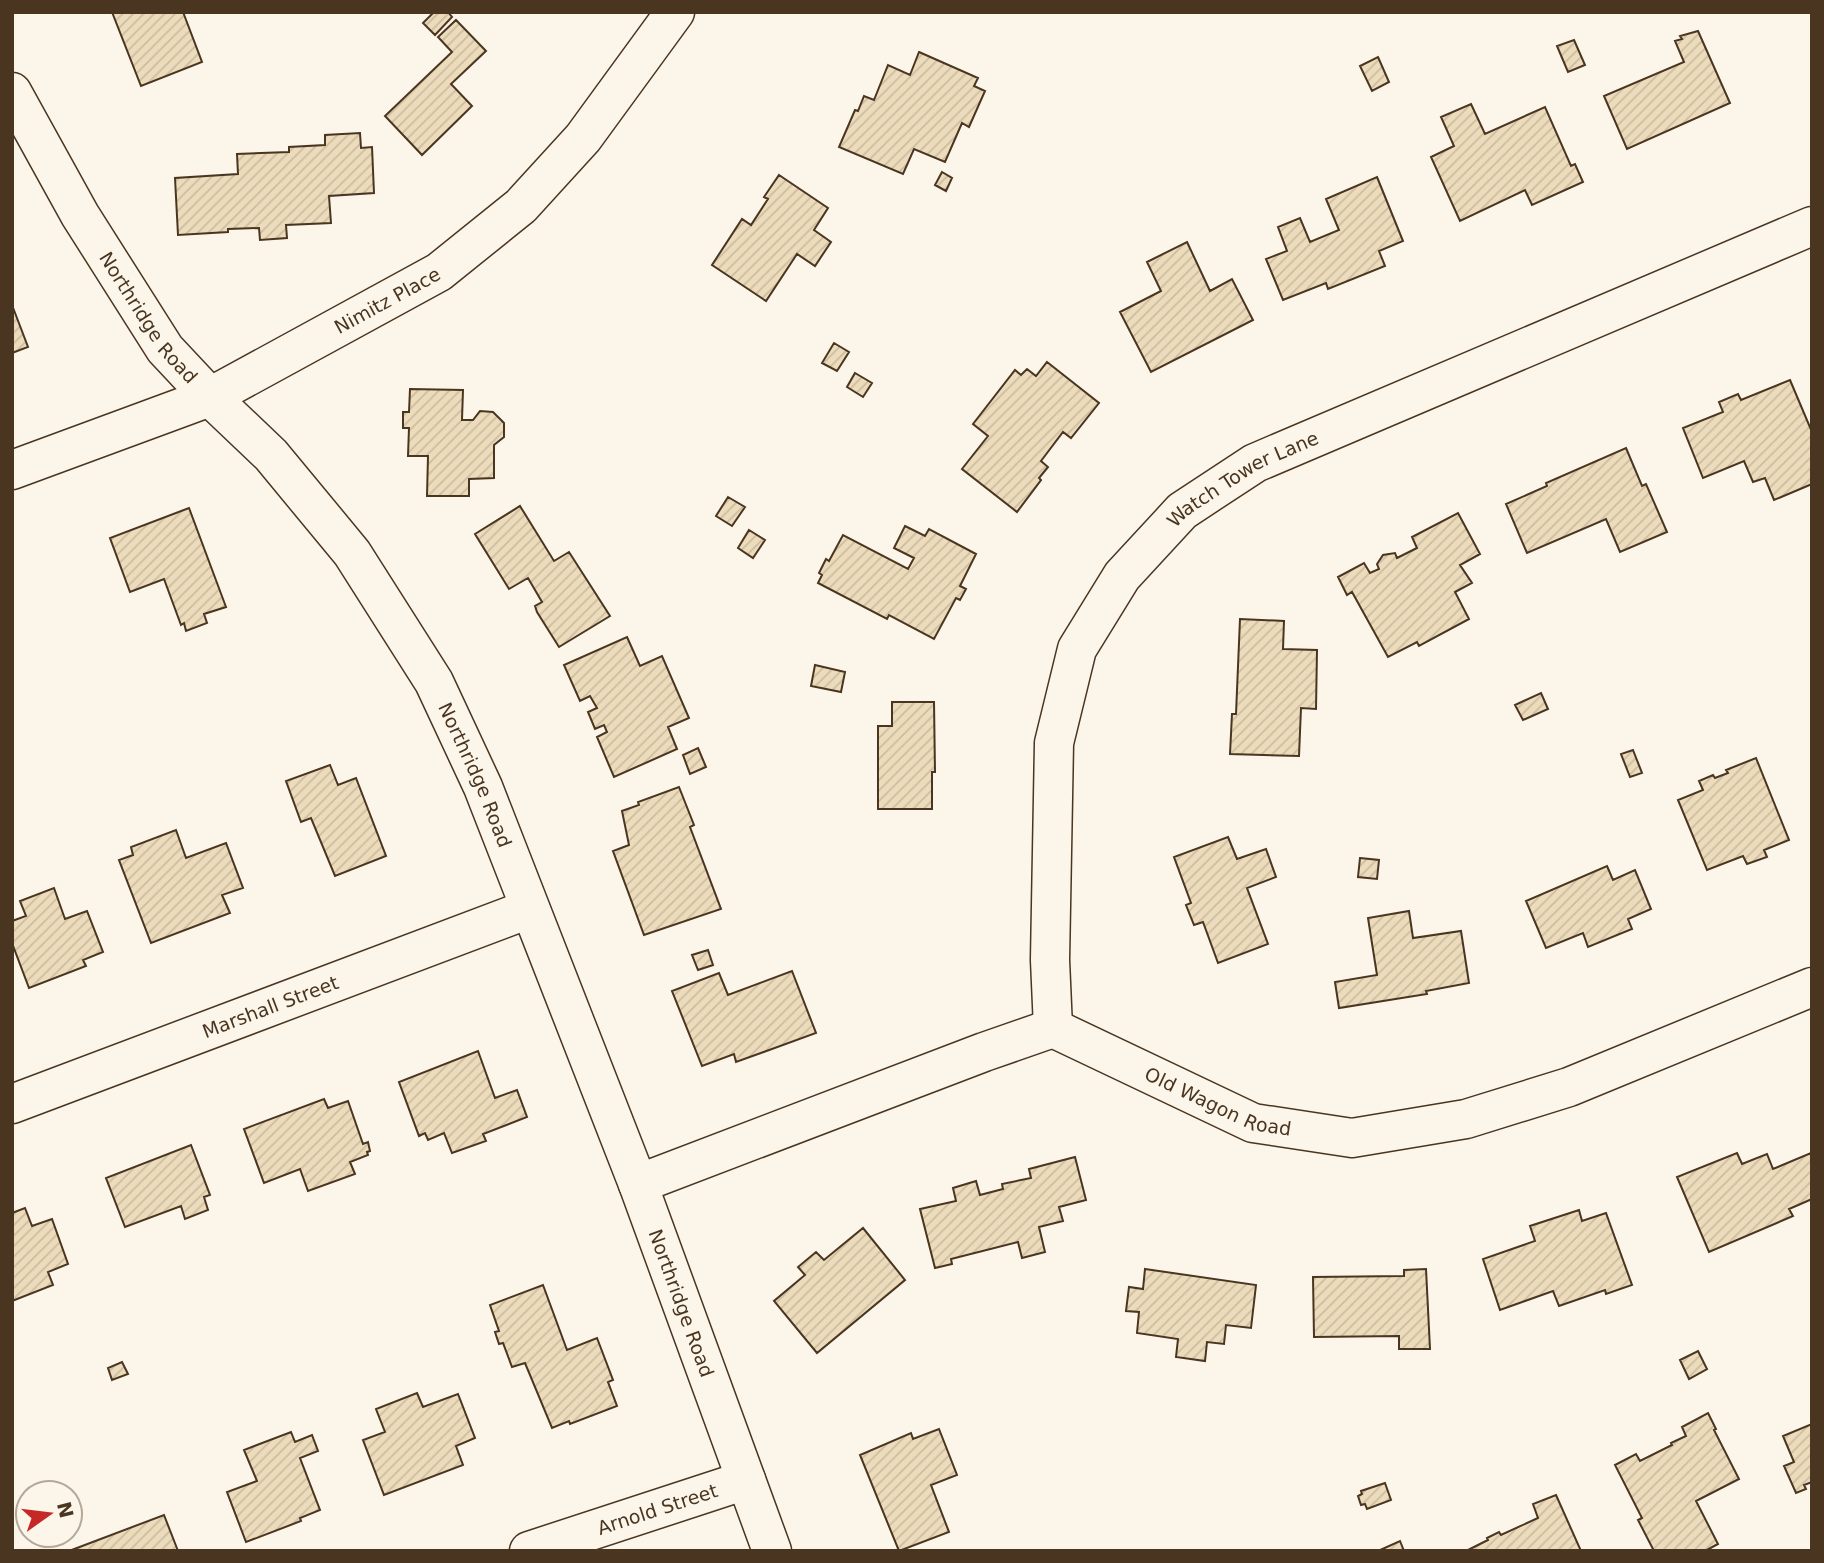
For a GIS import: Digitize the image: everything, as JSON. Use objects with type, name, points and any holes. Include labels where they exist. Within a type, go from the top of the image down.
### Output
[{"type":"street","name":"Nimitz Place","points":[[12,470],[210,397],[439,272],[521,206],[583,138],[675,12]]},
{"type":"street","name":"Northridge Road","points":[[12,92],[80,215],[165,349],[210,397],[271,455],[352,553],[434,682],[483,787],[638,1184],[772,1551]]},
{"type":"street","name":"Watch Tower Lane","points":[[1053,1028],[1050,960],[1054,743],[1077,649],[1122,576],[1182,511],[1255,463],[1812,226]]},
{"type":"street","name":"Marshall Street","points":[[12,1104],[529,909]]},
{"type":"street","name":"Old Wagon Road","points":[[1053,1028],[1254,1124],[1352,1138],[1466,1119],[1569,1087],[1812,987]]},
{"type":"street","points":[[638,1184],[1053,1028]]},
{"type":"street","name":"Arnold Street","points":[[530,1551],[746,1480]]},
{"type":"building","points":[[112,12],[183,12],[202,62],[141,86]]},
{"type":"building","points":[[434,12],[448,12],[452,17],[435,35],[423,23]]},
{"type":"building","points":[[456,20],[486,51],[451,84],[472,106],[422,155],[385,116],[452,52],[438,37]]},
{"type":"building","points":[[1698,31],[1730,103],[1627,149],[1604,96],[1684,62],[1675,41],[1682,39],[1680,36]]},
{"type":"building","points":[[1574,40],[1585,65],[1568,72],[1557,46]]},
{"type":"building","points":[[919,52],[978,78],[974,86],[985,91],[969,127],[962,123],[945,162],[914,149],[903,174],[839,147],[864,96],[874,100],[888,65],[910,75]]},
{"type":"building","points":[[1378,57],[1389,82],[1372,91],[1360,66]]},
{"type":"building","points":[[1471,104],[1485,134],[1545,107],[1571,166],[1575,164],[1583,182],[1532,205],[1525,190],[1460,221],[1431,157],[1454,146],[1441,117]]},
{"type":"building","points":[[360,133],[361,148],[372,147],[374,193],[329,196],[331,223],[286,225],[287,238],[260,240],[259,228],[178,235],[175,178],[238,174],[237,154],[289,152],[289,147],[325,145],[325,135]]},
{"type":"building","points":[[942,172],[952,178],[946,191],[935,185]]},
{"type":"building","points":[[779,175],[828,208],[814,230],[831,242],[815,266],[797,254],[766,301],[712,265],[742,219],[751,225],[768,199],[764,197]]},
{"type":"building","points":[[1377,177],[1403,241],[1379,251],[1385,266],[1328,289],[1326,283],[1283,300],[1266,259],[1287,251],[1278,227],[1300,218],[1310,242],[1339,230],[1326,199]]},
{"type":"building","points":[[1187,242],[1210,291],[1232,279],[1253,320],[1151,372],[1120,312],[1161,291],[1147,262]]},
{"type":"building","points":[[12,305],[28,347],[12,353]]},
{"type":"building","points":[[834,343],[849,352],[837,371],[822,363]]},
{"type":"building","points":[[1047,362],[1099,403],[1071,438],[1063,432],[1041,461],[1048,467],[1017,512],[962,469],[988,436],[973,424],[1015,370],[1021,375],[1027,369],[1036,376]]},
{"type":"building","points":[[855,373],[872,383],[863,397],[847,387]]},
{"type":"building","points":[[1790,380],[1812,432],[1812,484],[1774,500],[1765,478],[1753,482],[1744,461],[1703,478],[1683,428],[1723,412],[1719,402],[1738,394],[1741,400]]},
{"type":"building","points":[[410,389],[463,390],[462,420],[473,420],[480,411],[493,412],[504,423],[504,437],[494,445],[494,478],[469,479],[469,496],[427,496],[428,456],[408,456],[409,428],[403,428],[403,412],[409,412]]},
{"type":"building","points":[[1626,448],[1642,486],[1646,484],[1667,532],[1620,552],[1606,519],[1527,553],[1506,504],[1547,486],[1546,483]]},
{"type":"building","points":[[728,497],[745,507],[732,526],[716,516]]},
{"type":"building","points":[[520,506],[554,561],[569,552],[610,616],[559,647],[537,612],[535,606],[542,602],[528,578],[509,589],[475,534]]},
{"type":"building","points":[[189,508],[226,607],[204,614],[207,623],[186,631],[184,623],[181,625],[164,579],[130,592],[110,538]]},
{"type":"building","points":[[1458,513],[1480,554],[1460,565],[1472,583],[1455,592],[1469,619],[1419,646],[1417,642],[1388,657],[1352,592],[1347,595],[1338,577],[1364,563],[1370,573],[1379,569],[1377,564],[1383,555],[1395,553],[1397,558],[1417,548],[1412,537]]},
{"type":"building","points":[[905,526],[925,536],[929,529],[976,554],[960,586],[966,589],[960,600],[956,598],[934,639],[889,615],[887,619],[818,583],[822,575],[819,573],[826,559],[829,561],[843,535],[908,569],[914,558],[894,548]]},
{"type":"building","points":[[749,530],[765,540],[753,558],[738,548]]},
{"type":"building","points":[[1240,619],[1284,621],[1283,649],[1317,650],[1316,709],[1301,708],[1299,756],[1230,754],[1232,714],[1236,714]]},
{"type":"building","points":[[627,637],[640,666],[662,656],[689,718],[668,727],[677,749],[614,777],[597,737],[607,732],[604,725],[595,729],[588,712],[597,708],[590,696],[580,701],[564,665]]},
{"type":"building","points":[[815,665],[845,672],[841,692],[811,686]]},
{"type":"building","points":[[1541,693],[1548,709],[1523,720],[1515,705]]},
{"type":"building","points":[[892,702],[934,702],[935,772],[932,772],[932,809],[878,809],[878,726],[892,726]]},
{"type":"building","points":[[698,748],[706,767],[690,774],[683,755]]},
{"type":"building","points":[[1633,750],[1642,773],[1630,777],[1621,754]]},
{"type":"building","points":[[1756,758],[1789,840],[1764,850],[1767,857],[1747,864],[1743,856],[1707,870],[1678,800],[1703,790],[1699,781],[1728,773],[1726,770]]},
{"type":"building","points":[[330,765],[338,785],[356,778],[386,856],[335,876],[311,818],[301,822],[286,781]]},
{"type":"building","points":[[679,787],[694,825],[690,827],[721,909],[644,935],[613,851],[629,845],[622,811]]},
{"type":"building","points":[[176,830],[186,858],[226,843],[243,888],[222,895],[230,913],[151,943],[119,860],[133,855],[131,847]]},
{"type":"building","points":[[1228,837],[1237,859],[1266,849],[1276,877],[1247,888],[1268,944],[1218,963],[1203,922],[1194,925],[1186,905],[1191,903],[1174,857]]},
{"type":"building","points":[[1360,858],[1379,860],[1377,879],[1358,877]]},
{"type":"building","points":[[1607,866],[1613,880],[1635,870],[1651,909],[1628,919],[1632,929],[1588,947],[1583,933],[1546,948],[1526,901]]},
{"type":"building","points":[[54,888],[65,919],[87,911],[103,952],[83,960],[86,966],[29,988],[12,943],[12,921],[26,916],[20,901]]},
{"type":"building","points":[[1409,911],[1413,938],[1461,931],[1469,983],[1426,991],[1427,994],[1339,1008],[1335,982],[1377,975],[1368,918]]},
{"type":"building","points":[[708,950],[713,965],[698,970],[692,955]]},
{"type":"building","points":[[792,971],[816,1033],[736,1062],[734,1054],[702,1066],[672,991],[719,973],[728,995]]},
{"type":"building","points":[[478,1051],[495,1098],[517,1090],[527,1117],[483,1134],[486,1141],[452,1153],[444,1133],[428,1140],[425,1133],[419,1136],[399,1082]]},
{"type":"building","points":[[324,1099],[328,1108],[348,1101],[363,1144],[368,1142],[368,1155],[350,1162],[355,1174],[308,1191],[300,1169],[264,1183],[244,1129]]},
{"type":"building","points":[[191,1145],[210,1195],[204,1197],[208,1210],[185,1219],[181,1206],[125,1227],[106,1178]]},
{"type":"building","points":[[1737,1153],[1742,1164],[1767,1154],[1773,1169],[1811,1153],[1812,1199],[1789,1209],[1793,1216],[1709,1252],[1677,1177]]},
{"type":"building","points":[[1075,1157],[1086,1200],[1059,1207],[1063,1221],[1039,1227],[1045,1252],[1022,1258],[1018,1242],[951,1259],[952,1264],[935,1268],[920,1209],[956,1201],[953,1188],[976,1181],[980,1195],[1003,1189],[1002,1184],[1031,1178],[1029,1169]]},
{"type":"building","points":[[25,1208],[32,1226],[52,1219],[68,1264],[48,1272],[53,1285],[12,1301],[12,1213]]},
{"type":"building","points":[[1579,1210],[1582,1221],[1606,1213],[1632,1285],[1606,1294],[1605,1290],[1559,1306],[1553,1291],[1500,1310],[1483,1259],[1535,1241],[1530,1226]]},
{"type":"building","points":[[863,1228],[905,1280],[817,1353],[774,1301],[805,1275],[798,1267],[816,1252],[824,1260]]},
{"type":"building","points":[[1145,1269],[1256,1285],[1251,1328],[1226,1325],[1224,1344],[1207,1342],[1205,1361],[1176,1357],[1178,1339],[1137,1333],[1139,1312],[1126,1311],[1129,1287],[1143,1289]]},
{"type":"building","points":[[1426,1269],[1430,1349],[1399,1349],[1399,1336],[1314,1337],[1313,1277],[1404,1276],[1404,1270]]},
{"type":"building","points":[[543,1285],[567,1350],[597,1338],[613,1380],[608,1382],[617,1406],[552,1428],[525,1363],[512,1367],[503,1343],[499,1344],[495,1332],[499,1331],[490,1305]]},
{"type":"building","points":[[1698,1351],[1707,1369],[1689,1379],[1680,1360]]},
{"type":"building","points":[[122,1362],[128,1374],[112,1380],[108,1368]]},
{"type":"building","points":[[417,1393],[423,1407],[458,1394],[475,1438],[456,1446],[463,1465],[384,1495],[363,1440],[385,1432],[376,1409]]},
{"type":"building","points":[[1708,1413],[1739,1479],[1696,1501],[1718,1544],[1705,1551],[1654,1551],[1638,1520],[1642,1518],[1615,1465],[1636,1454],[1640,1461],[1672,1445],[1671,1443],[1686,1436],[1682,1427]]},
{"type":"building","points":[[1812,1424],[1812,1482],[1804,1485],[1806,1489],[1796,1493],[1784,1466],[1794,1462],[1783,1436]]},
{"type":"building","points":[[939,1429],[957,1475],[931,1485],[949,1532],[899,1551],[860,1455],[911,1433],[913,1439]]},
{"type":"building","points":[[291,1432],[295,1442],[312,1435],[318,1451],[300,1458],[320,1510],[300,1518],[301,1521],[246,1542],[227,1492],[257,1481],[244,1450]]},
{"type":"building","points":[[1385,1483],[1391,1500],[1367,1509],[1365,1504],[1361,1505],[1358,1496],[1362,1494],[1361,1491]]},
{"type":"building","points":[[1556,1495],[1581,1551],[1466,1551],[1499,1532],[1501,1535],[1538,1518],[1533,1504]]},
{"type":"building","points":[[164,1515],[178,1551],[69,1551],[84,1549],[84,1545]]},
{"type":"building","points":[[1400,1541],[1404,1551],[1378,1551]]}]
